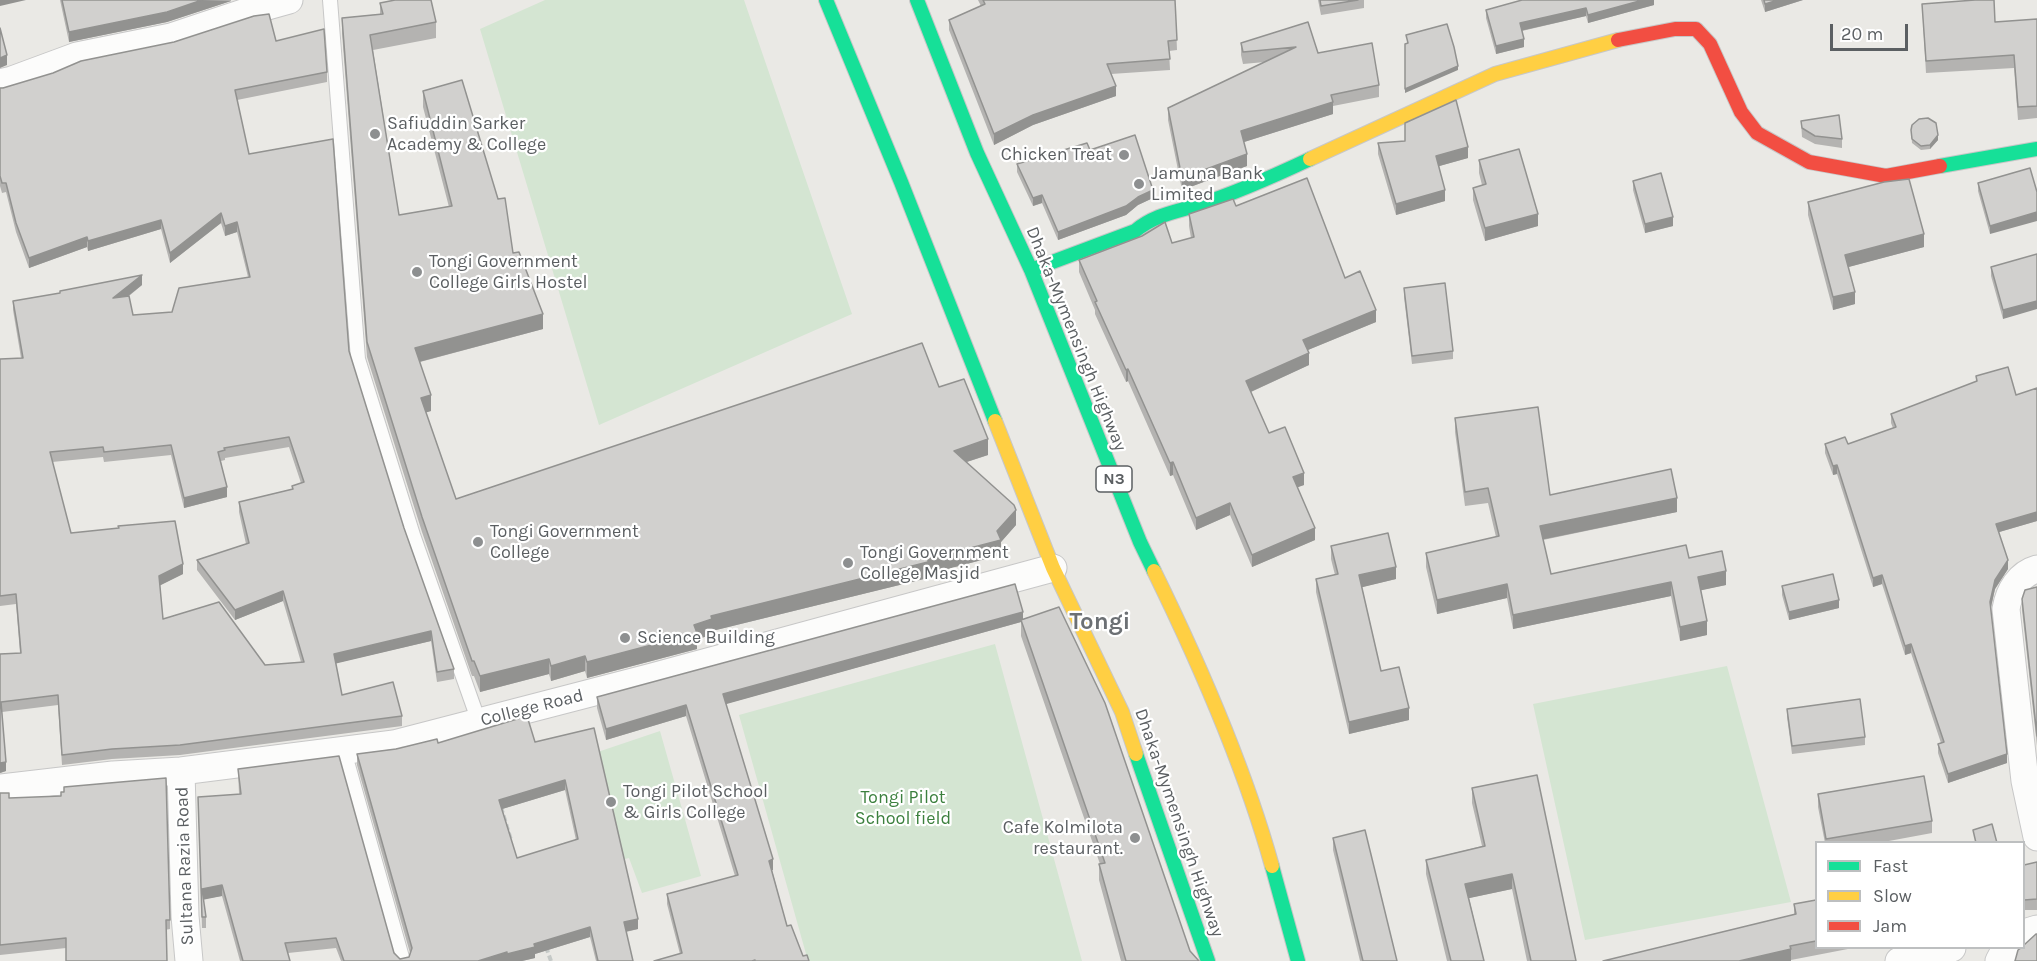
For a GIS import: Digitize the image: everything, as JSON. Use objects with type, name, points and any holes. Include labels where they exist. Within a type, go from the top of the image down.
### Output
[{"type":"main road","name":"Dhaka-Mymensingh Highway","points":[[825,0],[901,182],[1053,568],[1122,712],[1208,961]]},
{"type":"main road","name":"Dhaka-Mymensingh Highway","points":[[917,0],[976,153],[1031,270],[1140,542],[1194,652],[1244,781],[1270,859],[1298,961]]},
{"type":"main road","points":[[1031,270],[1135,231],[1146,222],[1169,212],[1198,205],[1282,172],[1495,74],[1633,36],[1675,29],[1696,29],[1710,44],[1741,112],[1757,133],[1809,162],[1886,176],[2037,149]]},
{"type":"street","points":[[0,83],[77,56],[171,37],[289,0]]},
{"type":"street","name":"College Road","points":[[0,788],[113,775],[181,771],[394,744],[652,677],[1053,568]]},
{"type":"street","points":[[2037,569],[2025,572],[2008,595],[2006,609],[2025,781],[2037,837]]},
{"type":"street","name":"Sultana Razia Road","points":[[181,771],[185,916],[189,961]]},
{"type":"street","points":[[1899,961],[1948,949]]},
{"type":"lane","points":[[330,0],[358,359],[413,535],[479,722]]},
{"type":"lane","points":[[344,751],[403,961]]},
{"type":"path","points":[[500,802],[513,847]]},
{"type":"path","points":[[544,942],[551,961]]},
{"type":"green space","points":[[545,0],[744,0],[852,314],[599,425],[480,29]]},
{"type":"green space","name":"Tongi Pilot School field","points":[[995,644],[1082,961],[808,961],[739,715]]},
{"type":"green space","points":[[1727,666],[1791,902],[1585,940],[1533,704]]},
{"type":"green space","points":[[660,731],[701,876],[642,893],[629,858],[605,864],[574,760]]},
{"type":"building","points":[[62,0],[202,0],[167,12],[69,32]]},
{"type":"building","points":[[395,0],[431,0],[436,22],[370,35],[399,215],[452,206],[423,91],[462,80],[498,199],[505,198],[513,253],[519,252],[543,314],[415,348],[431,395],[421,398],[456,499],[922,343],[939,387],[964,379],[988,439],[954,451],[1014,505],[1016,510],[997,531],[1001,540],[928,559],[928,562],[711,616],[712,619],[694,625],[697,633],[587,662],[585,656],[551,666],[549,659],[480,676],[472,661],[422,517],[367,342],[342,18],[383,14],[380,3]]},
{"type":"building","points":[[983,0],[1175,0],[1177,40],[1168,41],[1170,59],[1107,64],[1116,86],[1033,115],[994,134],[949,20],[985,4]]},
{"type":"building","points":[[1320,0],[1358,0],[1321,6]]},
{"type":"building","points":[[1522,0],[1643,0],[1588,15],[1586,8],[1520,23],[1524,39],[1496,46],[1486,10]]},
{"type":"building","points":[[1764,0],[1778,0],[1765,4]]},
{"type":"building","points":[[1994,0],[1995,22],[2037,19],[2037,106],[2018,107],[2014,55],[1926,61],[1922,4]]},
{"type":"building","points":[[269,14],[276,41],[324,29],[327,72],[235,90],[249,154],[333,139],[349,351],[404,528],[454,669],[437,672],[431,631],[334,654],[342,695],[393,682],[402,716],[180,745],[62,755],[58,695],[1,702],[6,762],[0,763],[0,654],[21,653],[16,594],[0,596],[0,359],[23,358],[13,301],[142,275],[113,298],[129,296],[133,315],[172,312],[179,288],[250,277],[237,222],[225,226],[221,213],[170,253],[161,220],[88,241],[87,237],[29,258],[16,223],[6,183],[2,183],[0,176],[0,88],[53,73],[81,61],[174,42],[254,16]],"holes":[[[289,437],[304,482],[292,486],[293,489],[239,502],[249,543],[197,560],[235,610],[283,591],[304,662],[265,665],[219,602],[163,619],[159,576],[183,564],[175,521],[71,533],[50,452],[103,447],[104,452],[171,445],[184,498],[227,487],[218,452],[225,450],[224,448]]]},
{"type":"building","points":[[1308,22],[1318,53],[1372,43],[1379,85],[1331,95],[1333,102],[1241,131],[1247,154],[1182,178],[1168,108],[1296,47],[1243,52],[1241,43]]},
{"type":"building","points":[[1447,24],[1458,66],[1405,89],[1405,44],[1408,43],[1406,35]]},
{"type":"building","points":[[0,28],[7,55],[0,58]]},
{"type":"building","points":[[1456,100],[1468,147],[1436,156],[1445,190],[1396,204],[1378,143],[1405,141],[1405,123]]},
{"type":"building","points":[[1839,115],[1842,139],[1815,136],[1802,128],[1801,121]]},
{"type":"building","points":[[1928,118],[1936,123],[1938,135],[1930,145],[1921,146],[1912,139],[1912,125],[1919,119]]},
{"type":"building","points":[[1135,135],[1153,190],[1126,206],[1058,232],[1042,195],[1033,198],[1017,164],[1087,143],[1090,150]]},
{"type":"building","points":[[1519,149],[1538,214],[1485,228],[1473,188],[1486,184],[1479,160]]},
{"type":"building","points":[[2030,168],[2037,192],[2037,212],[1990,226],[1978,183]]},
{"type":"building","points":[[1661,173],[1673,217],[1645,224],[1633,181]]},
{"type":"building","points":[[1307,178],[1345,278],[1360,271],[1376,310],[1303,340],[1309,353],[1246,381],[1269,433],[1285,427],[1304,473],[1293,477],[1315,528],[1252,555],[1230,503],[1196,518],[1173,462],[1170,463],[1095,302],[1097,301],[1079,260],[1142,236],[1165,222],[1172,243],[1194,237],[1189,214],[1233,199],[1236,206]]},
{"type":"building","points":[[1909,179],[1924,234],[1845,255],[1855,292],[1833,297],[1808,202],[1884,182]]},
{"type":"building","points":[[2037,254],[2037,301],[2003,310],[1991,267]]},
{"type":"building","points":[[1445,283],[1453,351],[1412,356],[1404,288]]},
{"type":"building","points":[[2008,367],[2016,395],[2037,388],[2037,512],[1996,524],[2008,560],[1995,580],[1990,602],[2007,754],[1948,774],[1938,744],[1944,742],[1911,644],[1905,646],[1882,575],[1873,578],[1837,465],[1833,466],[1825,444],[1845,437],[1848,444],[1896,427],[1891,414],[1977,381],[1976,376]]},
{"type":"building","points":[[1538,407],[1550,495],[1671,469],[1677,498],[1540,526],[1551,574],[1686,545],[1689,558],[1722,551],[1726,571],[1698,577],[1707,621],[1680,627],[1671,582],[1513,615],[1507,584],[1437,600],[1426,553],[1499,536],[1488,488],[1465,492],[1455,418]]},
{"type":"building","points":[[1388,533],[1396,567],[1359,575],[1381,671],[1399,667],[1409,708],[1349,722],[1316,579],[1338,574],[1331,546]]},
{"type":"building","points":[[1833,574],[1839,600],[1789,612],[1782,586]]},
{"type":"building","points":[[1015,584],[1023,612],[723,694],[773,859],[769,861],[787,926],[791,925],[803,956],[807,955],[809,961],[654,961],[682,953],[667,894],[738,875],[686,705],[606,729],[597,697]]},
{"type":"building","points":[[2037,587],[2037,736],[2022,599],[2025,590]]},
{"type":"building","points":[[1059,607],[1105,703],[1190,951],[1199,961],[1126,961],[1099,864],[1105,863],[1021,620]]},
{"type":"building","points":[[1860,699],[1865,737],[1792,746],[1787,709]]},
{"type":"building","points":[[527,716],[535,742],[594,728],[638,919],[624,922],[633,961],[598,961],[590,927],[534,944],[535,947],[507,954],[507,952],[478,961],[344,961],[336,938],[285,943],[290,961],[243,961],[222,885],[202,889],[206,917],[202,917],[198,797],[241,794],[238,769],[339,756],[394,953],[400,959],[409,957],[412,948],[357,754],[396,749],[437,739],[438,743]],"holes":[[[565,780],[578,839],[517,858],[499,800]]]},
{"type":"building","points":[[1537,775],[1576,961],[1531,961],[1512,874],[1465,884],[1484,961],[1451,961],[1426,860],[1485,846],[1472,788]]},
{"type":"building","points":[[1924,776],[1932,821],[1826,839],[1818,794]]},
{"type":"building","points":[[166,778],[170,920],[166,920],[167,961],[66,961],[66,938],[0,945],[0,793],[9,793],[9,798],[61,796],[64,787]]},
{"type":"building","points":[[1992,824],[1996,841],[1976,841],[1973,830]]},
{"type":"building","points":[[1365,830],[1397,961],[1363,961],[1333,838]]},
{"type":"building","points":[[2037,862],[2037,899],[2025,900],[2025,865]]},
{"type":"building","points":[[1815,900],[1815,941],[1739,961],[1603,961],[1796,914],[1794,904]]},
{"type":"building","points":[[2037,934],[2037,961],[2015,961],[2018,950],[2025,949],[2025,944]]},
{"type":"traffic: fast","points":[[826,0],[901,182],[995,421]]},
{"type":"traffic: fast","points":[[917,0],[977,153],[1031,270],[1140,542],[1154,571]]},
{"type":"traffic: fast","points":[[1940,166],[2037,149]]},
{"type":"traffic: fast","points":[[1031,270],[1135,231],[1157,218],[1241,190],[1310,159]]},
{"type":"traffic: fast","points":[[1136,754],[1208,961]]},
{"type":"traffic: fast","points":[[1272,866],[1298,961]]},
{"type":"traffic: slow","points":[[1310,159],[1495,74],[1618,40]]},
{"type":"traffic: slow","points":[[995,421],[1053,568],[1122,712],[1136,754]]},
{"type":"traffic: slow","points":[[1154,571],[1220,716],[1261,828],[1272,866]]},
{"type":"traffic: jam","points":[[1618,40],[1675,29],[1696,29],[1710,44],[1741,112],[1757,133],[1809,162],[1886,176],[1940,166]]},
{"type":"place","name":"Safiuddin Sarker Academy & College","points":[[375,134]]},
{"type":"place","name":"Chicken Treat","points":[[1124,155]]},
{"type":"place","name":"Jamuna Bank Limited","points":[[1139,184]]},
{"type":"place","name":"Tongi Government College Girls Hostel","points":[[417,272]]},
{"type":"place","name":"Tongi Government College","points":[[478,542]]},
{"type":"place","name":"Tongi Government College Masjid","points":[[848,563]]},
{"type":"place","name":"Science Building","points":[[625,638]]},
{"type":"place","name":"Tongi Pilot School & Girls College","points":[[611,802]]},
{"type":"place","name":"Cafe Kolmilota restaurant.","points":[[1135,838]]},
{"type":"district","name":"Tongi","points":[[1100,622]]}]
